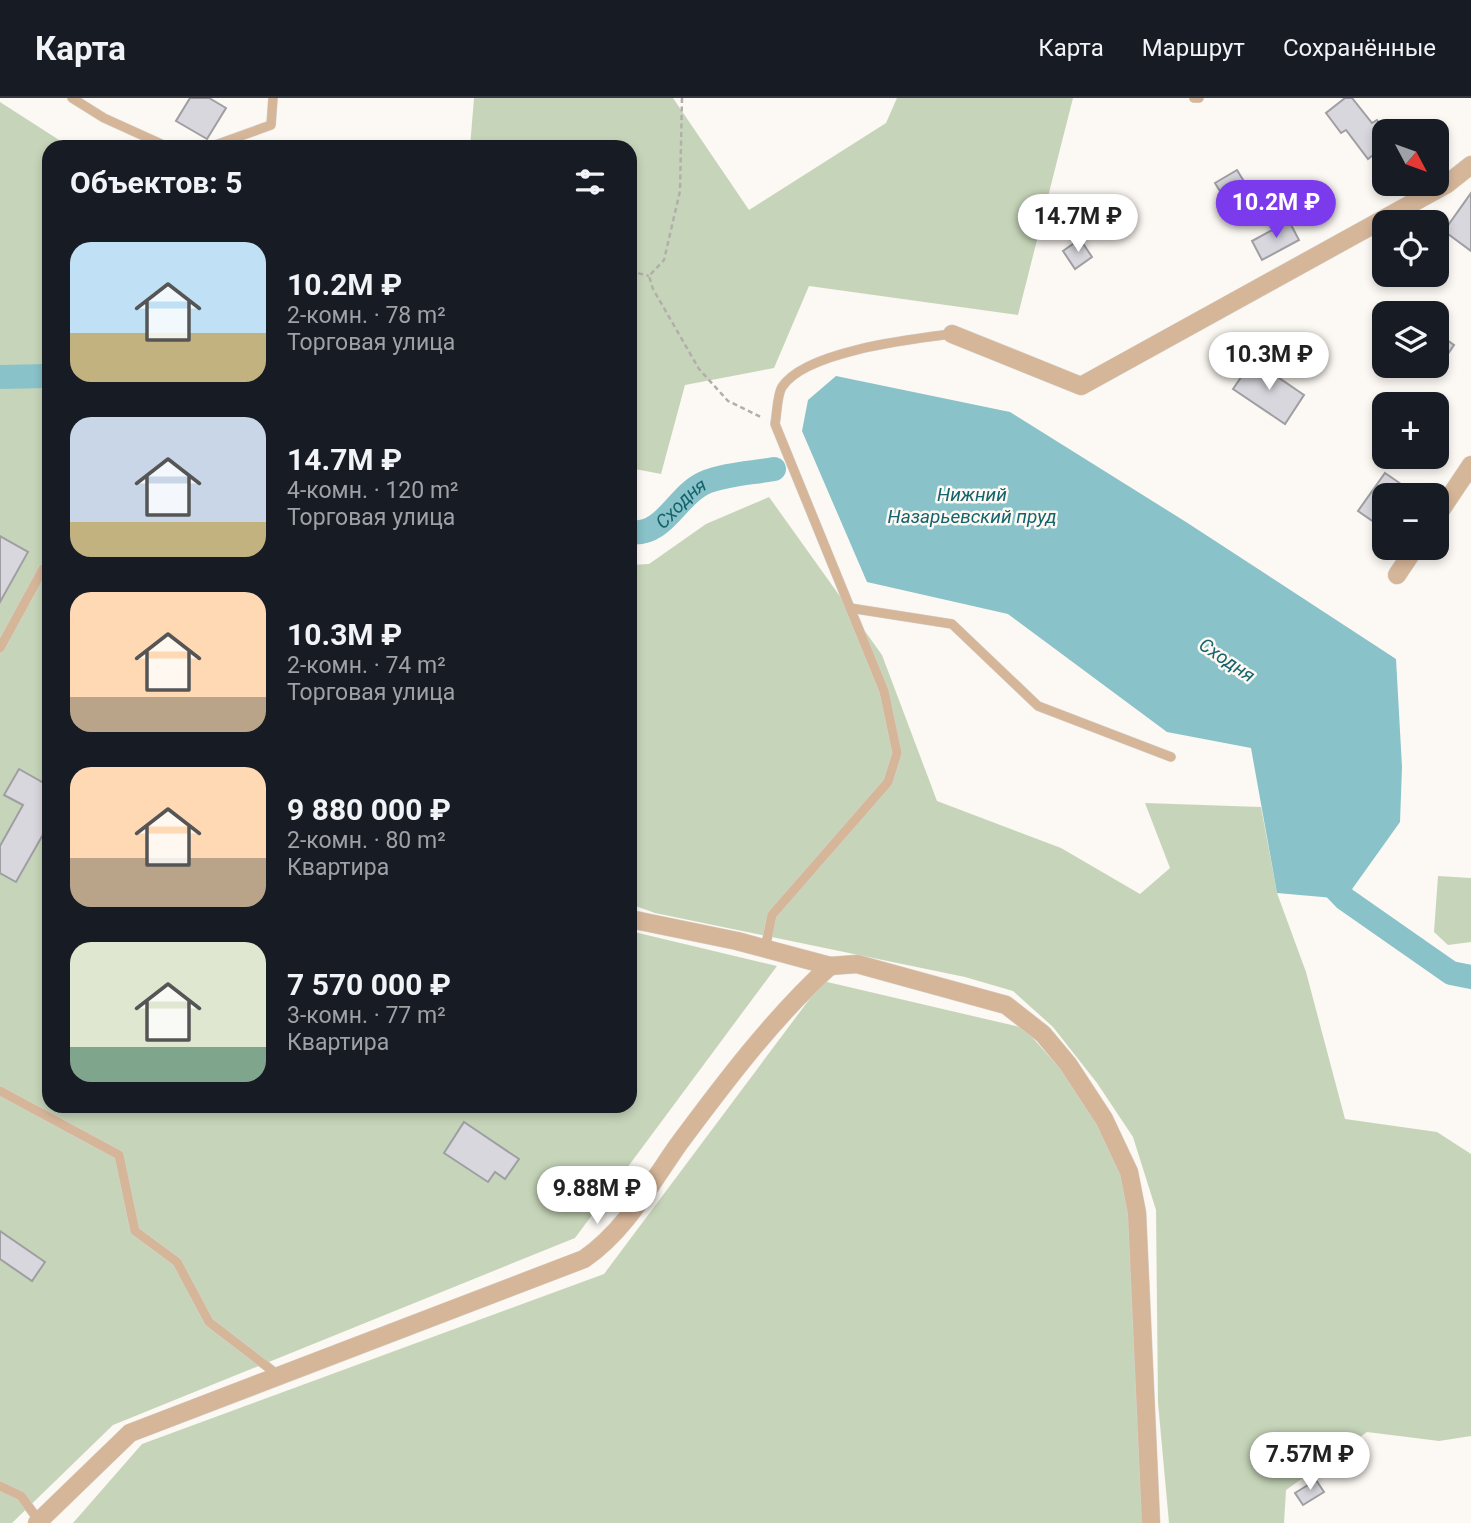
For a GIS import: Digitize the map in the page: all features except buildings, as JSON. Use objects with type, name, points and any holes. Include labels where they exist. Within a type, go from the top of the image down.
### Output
[{"type":"street","points":[[952,334],[1081,386],[1447,184],[1471,165]]},
{"type":"street","points":[[1449,503],[1466,484],[1471,465]]},
{"type":"street","points":[[1396,575],[1407,560]]},
{"type":"street","points":[[637,921],[765,949],[830,967],[858,964],[1006,1005],[1043,1034],[1068,1064],[1104,1119],[1129,1172],[1137,1213],[1151,1523]]},
{"type":"street","points":[[38,1522],[130,1433],[584,1259],[609,1242],[680,1142],[796,998],[830,967]]},
{"type":"lane","points":[[72,98],[104,118],[153,140]]},
{"type":"lane","points":[[229,140],[271,125],[273,98]]},
{"type":"lane","points":[[1194,98],[1199,98]]},
{"type":"lane","points":[[765,949],[772,915],[888,782],[897,753],[884,691],[775,424],[782,387],[805,367],[882,343],[952,334]]},
{"type":"lane","points":[[0,648],[42,571]]},
{"type":"lane","points":[[850,608],[952,624],[1038,706],[1171,757]]},
{"type":"lane","points":[[0,1091],[119,1155],[135,1231],[177,1262],[209,1322],[278,1375]]},
{"type":"lane","points":[[0,1486],[21,1496],[38,1522]]},
{"type":"path","points":[[649,276],[664,260],[680,191],[682,98]]},
{"type":"path","points":[[637,273],[649,276]]},
{"type":"path","points":[[649,276],[653,289],[699,369],[728,401],[775,424]]},
{"type":"green space","points":[[474,98],[673,98],[749,210],[886,123],[897,98],[1073,98],[1018,315],[809,286],[774,368],[685,385],[661,474],[637,469],[637,140],[471,140]]},
{"type":"green space","points":[[0,102],[59,140],[42,140],[42,1113],[637,1113],[637,933],[777,966],[575,1238],[113,1425],[12,1523],[0,1523]]},
{"type":"green space","points":[[769,497],[882,655],[937,801],[1061,848],[1140,894],[1170,868],[1145,803],[1261,807],[1277,893],[1306,972],[1345,1119],[1437,1132],[1471,1154],[1471,1436],[1439,1441],[1367,1432],[1286,1490],[1284,1523],[1169,1523],[1158,1403],[1156,1210],[1133,1137],[1097,1083],[1053,1027],[1013,991],[965,977],[655,913],[637,907],[637,565],[649,564],[706,524]]},
{"type":"green space","points":[[1438,876],[1471,878],[1471,942],[1448,945],[1434,932]]},
{"type":"green space","points":[[823,981],[1024,1028],[1079,1090],[1132,1195],[1143,1523],[73,1523],[142,1444],[604,1274]]},
{"type":"water","name":"Нижний Назарьевский пруд","points":[[836,376],[1010,412],[1186,522],[1396,659],[1402,767],[1400,822],[1345,899],[1277,893],[1251,748],[1167,732],[1008,614],[867,582],[802,431],[808,400]]},
{"type":"waterway","name":"Сходня","points":[[0,377],[42,376]]},
{"type":"waterway","name":"Сходня","points":[[637,532],[661,522],[686,496],[704,483],[774,469]]},
{"type":"waterway","name":"Сходня","points":[[1323,876],[1345,899],[1451,973],[1471,977]]}]
